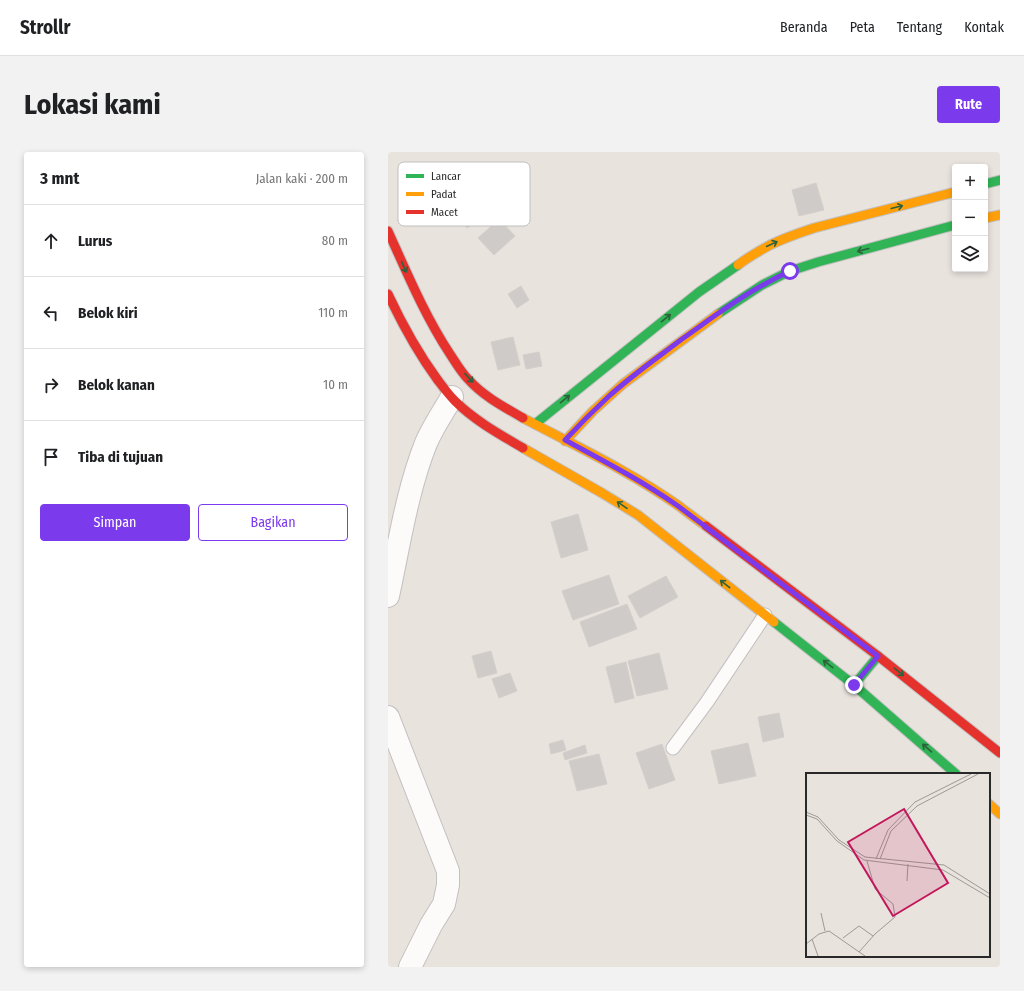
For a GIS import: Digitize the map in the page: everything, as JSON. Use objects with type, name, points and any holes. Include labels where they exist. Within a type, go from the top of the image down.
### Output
[{"type":"street","points":[[988,183],[1000,180]]},
{"type":"street","points":[[535,424],[699,292],[750,256],[764,248],[792,235],[814,228],[952,193]]},
{"type":"street","points":[[988,217],[1000,215]]},
{"type":"street","points":[[565,440],[608,396],[623,384],[719,313],[762,285],[790,271],[818,262],[952,226]]},
{"type":"street","points":[[388,231],[407,276],[426,314],[453,358],[468,379],[504,407],[655,490],[678,506],[878,656],[1000,753]]},
{"type":"street","points":[[388,294],[419,353],[433,374],[452,397],[472,414],[531,454],[616,501],[638,515],[854,685],[955,773]]},
{"type":"street","points":[[388,596],[412,484],[418,464],[427,441],[452,397]]},
{"type":"street","points":[[854,685],[878,656]]},
{"type":"street","points":[[388,717],[448,871],[448,885],[444,904],[410,967]]},
{"type":"street","points":[[990,805],[1000,814]]},
{"type":"lane","points":[[673,748],[707,702],[764,614]]},
{"type":"building","points":[[816,183],[824,210],[799,216],[792,190]]},
{"type":"building","points":[[491,226],[506,226],[515,236],[494,255],[478,238]]},
{"type":"building","points":[[521,286],[529,300],[517,308],[508,294]]},
{"type":"building","points":[[513,337],[520,365],[498,370],[491,342]]},
{"type":"building","points":[[539,352],[542,366],[526,369],[523,355]]},
{"type":"building","points":[[578,514],[588,550],[561,558],[551,522]]},
{"type":"building","points":[[609,575],[619,604],[573,620],[562,591]]},
{"type":"building","points":[[666,576],[678,597],[640,618],[628,596]]},
{"type":"building","points":[[627,604],[637,629],[589,647],[580,622]]},
{"type":"building","points":[[491,651],[497,673],[478,678],[472,656]]},
{"type":"building","points":[[659,653],[668,689],[637,696],[628,661]]},
{"type":"building","points":[[626,662],[634,698],[615,703],[606,667]]},
{"type":"building","points":[[510,673],[517,691],[499,698],[492,679]]},
{"type":"building","points":[[779,713],[784,737],[763,742],[758,717]]},
{"type":"building","points":[[563,740],[566,750],[551,754],[549,744]]},
{"type":"building","points":[[748,743],[756,776],[719,784],[711,751]]},
{"type":"building","points":[[662,744],[675,780],[649,789],[636,753]]},
{"type":"building","points":[[585,745],[587,753],[565,760],[563,753]]},
{"type":"building","points":[[599,754],[607,784],[577,791],[569,761]]},
{"type":"traffic: fast","points":[[988,183],[1000,180]]},
{"type":"traffic: fast","points":[[718,314],[762,285],[790,271],[952,226]]},
{"type":"traffic: fast","points":[[535,424],[699,292],[738,265]]},
{"type":"traffic: fast","points":[[774,622],[854,685],[955,773]]},
{"type":"traffic: fast","points":[[854,685],[878,656]]},
{"type":"traffic: slow","points":[[738,265],[770,245],[808,230],[952,193]]},
{"type":"traffic: slow","points":[[988,217],[1000,215]]},
{"type":"traffic: slow","points":[[565,441],[593,411],[623,384],[718,314]]},
{"type":"traffic: slow","points":[[523,418],[642,482],[706,526]]},
{"type":"traffic: slow","points":[[523,448],[638,515],[774,622]]},
{"type":"traffic: slow","points":[[990,805],[1000,814]]},
{"type":"traffic: jam","points":[[388,231],[424,309],[441,340],[465,376],[487,396],[523,418]]},
{"type":"traffic: jam","points":[[388,294],[417,349],[450,396],[462,408],[479,421],[523,448]]},
{"type":"traffic: jam","points":[[706,526],[878,656],[1000,753]]},
{"type":"route","points":[[790,271],[762,285],[741,298],[673,346],[608,396],[565,440],[655,490],[878,656],[854,685]]}]
